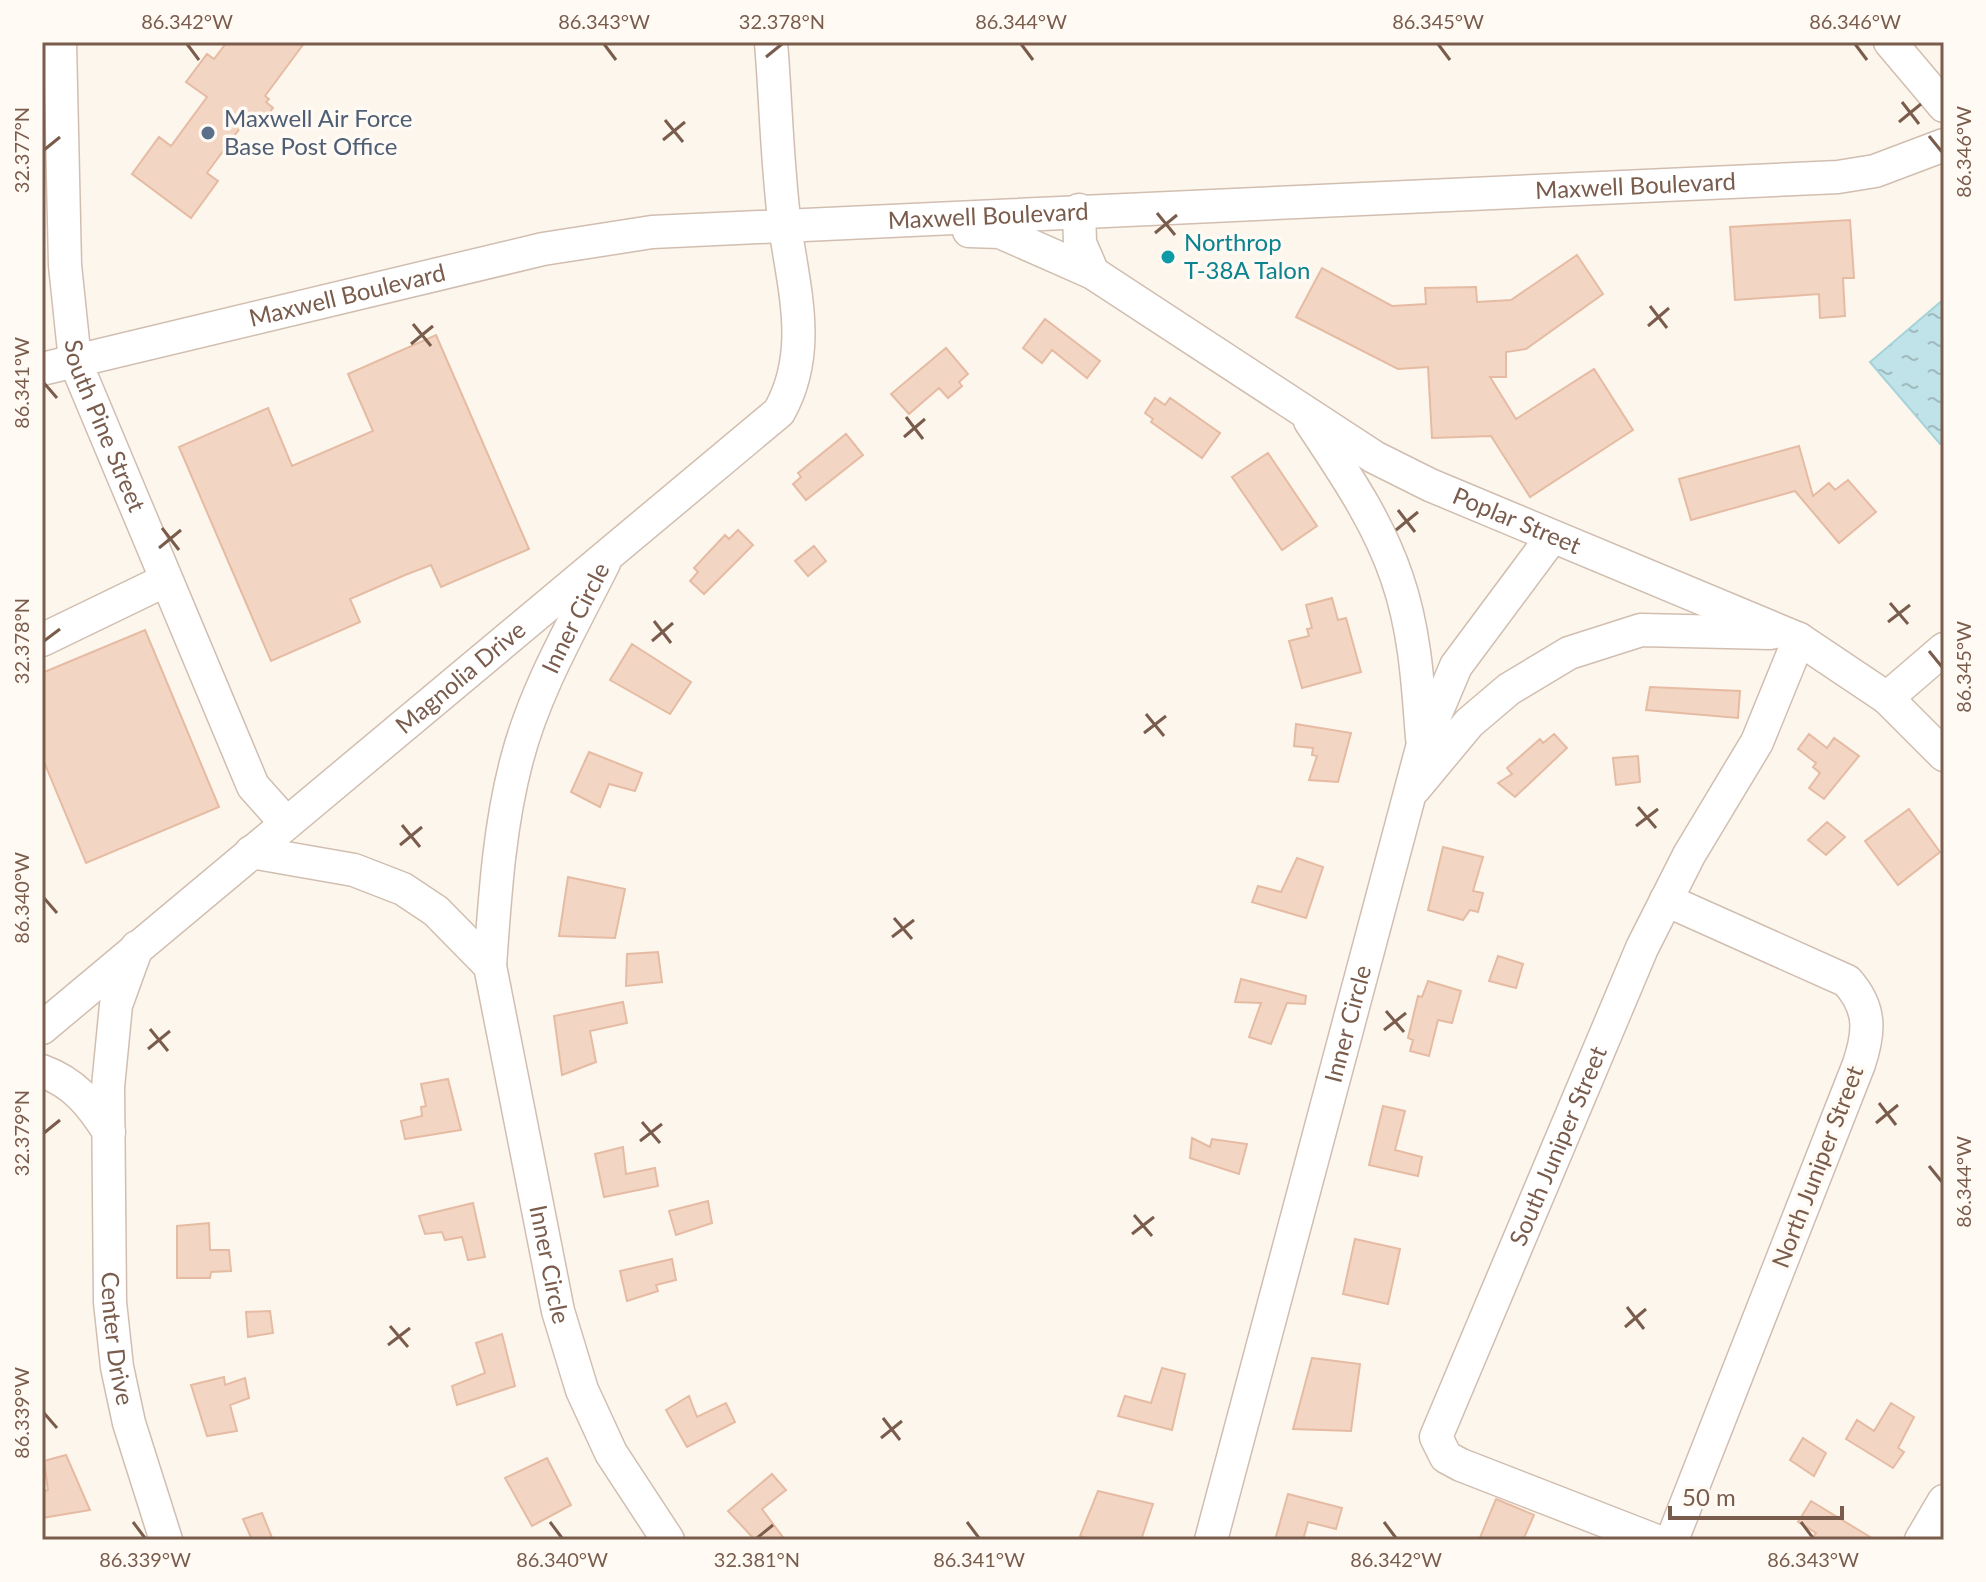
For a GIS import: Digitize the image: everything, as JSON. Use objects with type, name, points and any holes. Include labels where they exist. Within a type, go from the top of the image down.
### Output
[{"type":"street","name":"South Pine Street","points":[[60,42],[65,265],[75,361],[164,581],[253,786],[286,823]]},
{"type":"street","name":"Magnolia Drive","points":[[42,1028],[779,412],[797,371],[800,349],[795,285],[785,226],[771,42]]},
{"type":"street","points":[[1890,42],[1944,106]]},
{"type":"street","name":"Maxwell Boulevard","points":[[42,369],[543,249],[652,232],[1838,177],[1912,159],[1944,145]]},
{"type":"street","points":[[1079,210],[1080,243],[1093,273]]},
{"type":"street","name":"Poplar Street","points":[[919,218],[966,231],[1000,232],[1093,273],[1374,457],[1430,485],[1792,636],[1887,698],[1944,755]]},
{"type":"street","points":[[1304,412],[1356,492],[1397,578],[1416,661],[1423,744]]},
{"type":"street","name":"Inner Circle","points":[[1211,1540],[1423,744],[1456,666],[1552,537]]},
{"type":"street","name":"Inner Circle","points":[[609,553],[541,688],[517,756],[500,839],[490,966],[551,1282],[582,1390],[611,1453],[668,1540]]},
{"type":"street","points":[[42,640],[164,581]]},
{"type":"street","points":[[1408,797],[1469,723],[1509,689],[1569,653],[1641,630],[1792,636]]},
{"type":"street","name":"South Juniper Street","points":[[1654,1540],[1461,1465],[1446,1457],[1438,1447],[1436,1437],[1666,900],[1757,742],[1792,636]]},
{"type":"street","points":[[1887,698],[1944,649]]},
{"type":"street","points":[[251,852],[354,870],[403,889],[436,911],[490,966]]},
{"type":"street","name":"North Juniper Street","points":[[1666,900],[1847,981],[1859,994],[1868,1028],[1859,1064],[1672,1540]]},
{"type":"street","name":"Center Drive","points":[[138,946],[116,1005],[108,1087],[110,1302],[117,1367],[129,1423],[166,1540]]},
{"type":"street","points":[[42,1071],[70,1084],[90,1102],[109,1132]]},
{"type":"street","points":[[1921,1540],[1944,1501]]},
{"type":"water","points":[[1944,299],[1944,441],[1940,444],[1870,362]]},
{"type":"building","name":"Maxwell Air Force Base Post Office","points":[[227,42],[305,42],[265,96],[269,99],[266,102],[273,108],[257,129],[243,124],[207,173],[218,181],[191,218],[132,174],[159,137],[171,146],[207,97],[186,82],[207,54],[214,59]]},
{"type":"building","points":[[1850,220],[1854,278],[1843,278],[1845,316],[1820,318],[1819,294],[1735,300],[1730,227]]},
{"type":"building","points":[[1577,255],[1603,294],[1526,349],[1506,352],[1506,377],[1490,377],[1516,419],[1594,369],[1633,430],[1530,497],[1491,436],[1432,438],[1428,367],[1398,369],[1296,317],[1322,268],[1392,306],[1426,304],[1425,288],[1476,287],[1477,302],[1511,300]]},
{"type":"building","points":[[1045,319],[1100,361],[1087,378],[1052,350],[1042,363],[1023,348]]},
{"type":"building","points":[[436,335],[529,549],[441,587],[431,565],[405,575],[350,599],[360,622],[271,661],[179,447],[268,408],[292,466],[373,431],[348,374]]},
{"type":"building","points":[[946,348],[968,374],[959,382],[962,386],[948,398],[939,388],[909,414],[891,394]]},
{"type":"building","points":[[1155,398],[1165,405],[1170,398],[1220,433],[1202,458],[1151,422],[1153,419],[1145,413]]},
{"type":"building","points":[[846,434],[863,455],[806,500],[793,484],[801,477],[798,473]]},
{"type":"building","points":[[1799,446],[1813,496],[1829,483],[1835,490],[1848,480],[1876,512],[1839,543],[1795,491],[1691,520],[1679,479]]},
{"type":"building","points":[[1268,453],[1317,526],[1282,550],[1232,477]]},
{"type":"building","points":[[738,530],[753,545],[704,594],[690,581],[698,572],[694,568],[725,535],[729,539]]},
{"type":"building","points":[[814,546],[826,561],[808,576],[795,561]]},
{"type":"building","points":[[1332,598],[1338,620],[1346,618],[1361,672],[1302,688],[1289,641],[1309,636],[1307,629],[1312,628],[1306,605]]},
{"type":"building","points":[[145,630],[219,807],[86,863],[42,757],[42,673]]},
{"type":"building","points":[[632,644],[691,682],[670,714],[610,680]]},
{"type":"building","points":[[1650,687],[1740,691],[1738,718],[1646,710]]},
{"type":"building","points":[[1296,724],[1351,733],[1338,782],[1309,780],[1317,756],[1312,755],[1313,748],[1294,746]]},
{"type":"building","points":[[1554,734],[1567,748],[1515,797],[1498,783],[1512,774],[1507,768],[1540,739],[1543,743]]},
{"type":"building","points":[[1809,734],[1827,748],[1834,738],[1859,756],[1824,799],[1809,788],[1820,773],[1813,767],[1816,763],[1798,749]]},
{"type":"building","points":[[589,752],[642,773],[635,791],[609,784],[600,807],[571,792]]},
{"type":"building","points":[[1638,756],[1640,782],[1616,785],[1613,758]]},
{"type":"building","points":[[1909,809],[1940,852],[1898,885],[1865,841]]},
{"type":"building","points":[[1827,822],[1845,837],[1826,855],[1808,840]]},
{"type":"building","points":[[1443,847],[1483,857],[1473,891],[1483,893],[1478,912],[1470,910],[1463,920],[1428,910]]},
{"type":"building","points":[[1297,858],[1323,867],[1306,918],[1252,902],[1258,886],[1281,892]]},
{"type":"building","points":[[568,877],[625,889],[615,938],[559,936]]},
{"type":"building","points":[[658,952],[662,982],[626,986],[627,954]]},
{"type":"building","points":[[1498,956],[1523,964],[1516,988],[1489,981]]},
{"type":"building","points":[[1241,979],[1306,996],[1305,1004],[1287,1003],[1271,1044],[1249,1037],[1261,1003],[1235,1002]]},
{"type":"building","points":[[1428,981],[1461,991],[1452,1023],[1438,1020],[1429,1056],[1410,1051],[1413,1040],[1408,1038],[1418,996],[1422,997]]},
{"type":"building","points":[[623,1002],[627,1023],[590,1031],[596,1062],[562,1075],[554,1016]]},
{"type":"building","points":[[448,1079],[461,1130],[405,1139],[401,1121],[422,1116],[421,1107],[426,1106],[421,1084]]},
{"type":"building","points":[[1383,1106],[1405,1111],[1395,1150],[1422,1157],[1418,1176],[1369,1165]]},
{"type":"building","points":[[1192,1138],[1210,1147],[1212,1139],[1247,1144],[1239,1174],[1190,1158]]},
{"type":"building","points":[[623,1147],[626,1174],[655,1168],[658,1186],[604,1197],[595,1154]]},
{"type":"building","points":[[708,1201],[712,1223],[676,1235],[669,1211]]},
{"type":"building","points":[[473,1203],[485,1257],[468,1260],[462,1237],[445,1240],[442,1232],[425,1234],[419,1216]]},
{"type":"building","points":[[209,1223],[210,1250],[229,1250],[231,1271],[211,1272],[210,1278],[177,1278],[177,1226]]},
{"type":"building","points":[[1355,1239],[1400,1249],[1388,1304],[1343,1294]]},
{"type":"building","points":[[672,1259],[676,1280],[656,1285],[658,1291],[627,1301],[620,1271]]},
{"type":"building","points":[[270,1311],[273,1333],[248,1337],[246,1312]]},
{"type":"building","points":[[502,1334],[515,1386],[457,1405],[452,1386],[485,1373],[476,1343]]},
{"type":"building","points":[[1312,1358],[1360,1364],[1351,1431],[1293,1429]]},
{"type":"building","points":[[1162,1368],[1185,1374],[1172,1430],[1118,1416],[1125,1396],[1151,1403]]},
{"type":"building","points":[[224,1377],[225,1385],[245,1378],[249,1398],[230,1405],[237,1431],[207,1436],[191,1385]]},
{"type":"building","points":[[689,1396],[697,1417],[726,1403],[735,1422],[687,1447],[666,1410]]},
{"type":"building","points":[[1891,1403],[1914,1417],[1898,1448],[1904,1452],[1893,1468],[1846,1439],[1857,1420],[1874,1431]]},
{"type":"building","points":[[1803,1438],[1826,1453],[1814,1476],[1790,1460]]},
{"type":"building","points":[[66,1455],[90,1510],[42,1518],[42,1492],[48,1490],[44,1461]]},
{"type":"building","points":[[547,1458],[571,1505],[532,1526],[505,1478]]},
{"type":"building","points":[[772,1474],[786,1490],[762,1509],[785,1540],[755,1540],[728,1511]]},
{"type":"building","points":[[1098,1491],[1153,1504],[1141,1540],[1096,1540],[1080,1536]]},
{"type":"building","points":[[1288,1494],[1342,1508],[1336,1529],[1308,1522],[1303,1540],[1275,1540]]},
{"type":"building","points":[[1496,1499],[1534,1515],[1523,1540],[1479,1540]]},
{"type":"building","points":[[1811,1501],[1875,1540],[1811,1540],[1816,1533],[1798,1522]]},
{"type":"building","points":[[262,1513],[273,1540],[252,1540],[243,1519]]},
{"type":"place","name":"Maxwell Air Force Base Post Office","points":[[208,133]]},
{"type":"place","name":"Northrop T-38A Talon","points":[[1168,257]]}]
